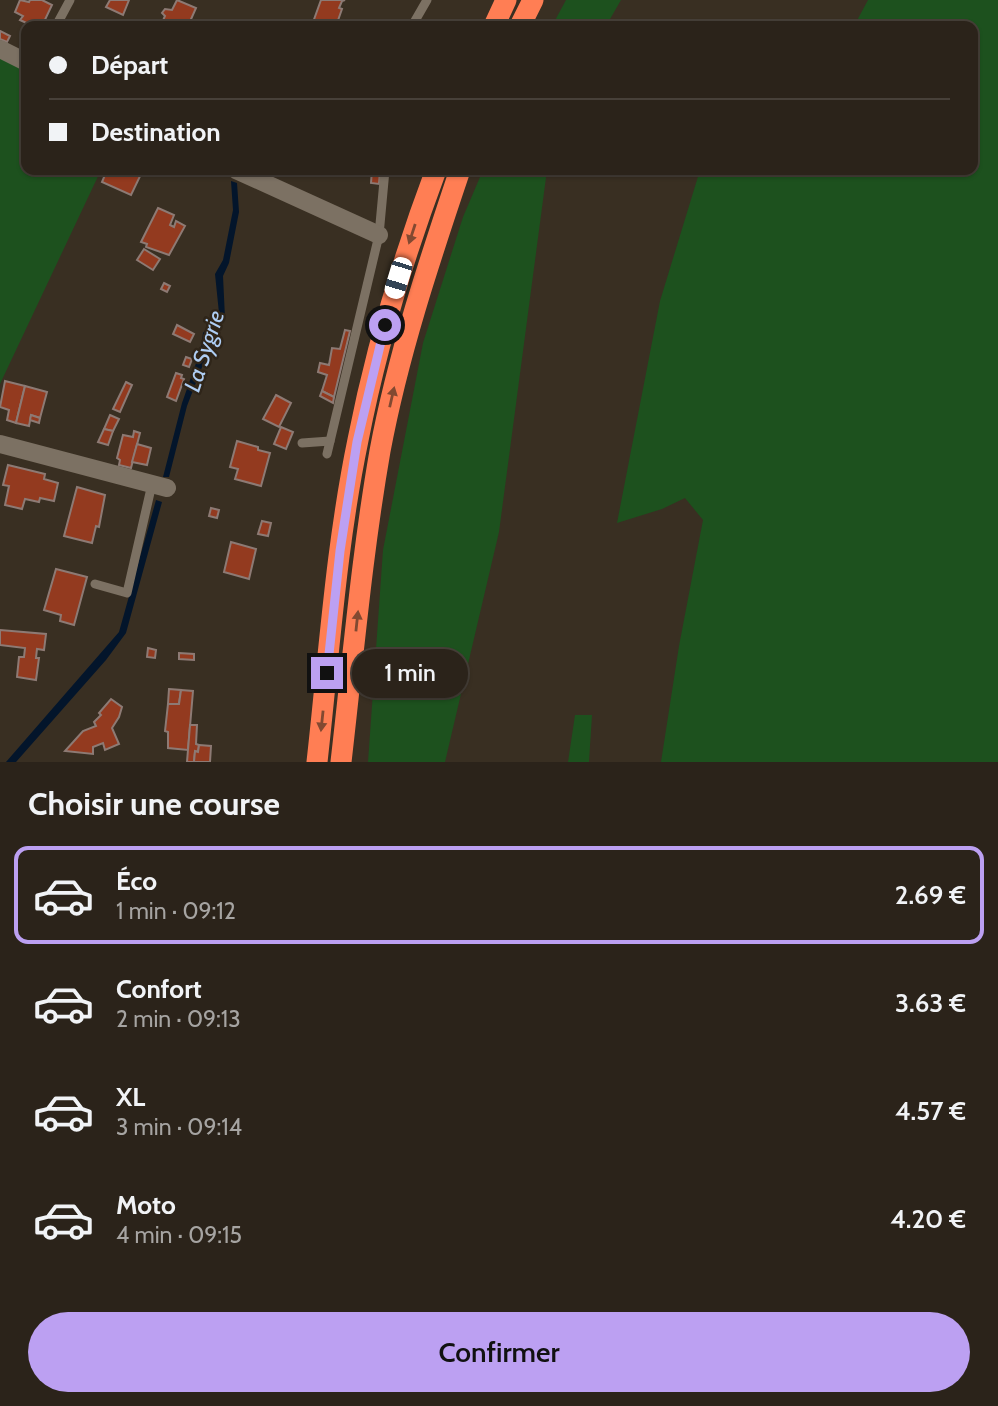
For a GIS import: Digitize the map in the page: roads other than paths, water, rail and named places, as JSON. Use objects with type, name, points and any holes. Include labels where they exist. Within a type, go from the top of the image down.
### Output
[{"type":"highway","points":[[496,21],[506,0]]},
{"type":"highway","points":[[522,21],[533,0]]},
{"type":"highway","points":[[317,762],[340,551],[357,442],[391,302],[434,175]]},
{"type":"highway","points":[[341,762],[366,539],[381,449],[405,343],[458,175]]},
{"type":"street","points":[[0,49],[21,60]]},
{"type":"street","points":[[247,175],[379,235]]},
{"type":"street","points":[[0,444],[160,486]]},
{"type":"lane","points":[[59,21],[70,0]]},
{"type":"lane","points":[[415,21],[427,0]]},
{"type":"lane","points":[[327,454],[379,235],[384,175]]},
{"type":"lane","points":[[302,443],[330,441]]},
{"type":"lane","points":[[95,584],[127,593],[160,486]]},
{"type":"water","name":"La Sygrie","points":[[231,181],[237,183],[239,212],[229,263],[223,276],[225,318],[211,332],[209,349],[187,406],[169,477],[163,477],[182,403],[201,349],[203,333],[219,313],[215,274],[223,260],[233,210]]},
{"type":"water","points":[[156,500],[162,502],[126,633],[106,660],[16,762],[6,762],[119,632]]}]
